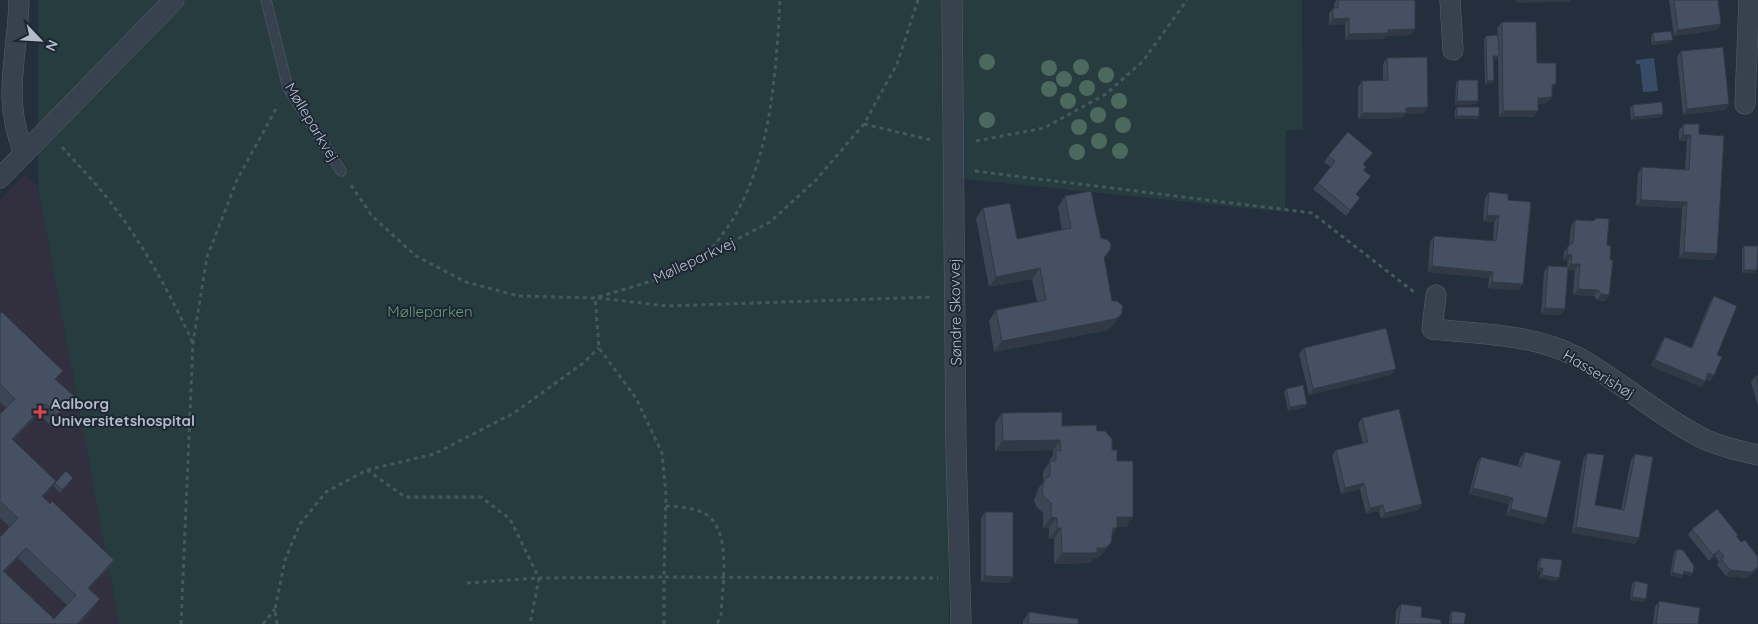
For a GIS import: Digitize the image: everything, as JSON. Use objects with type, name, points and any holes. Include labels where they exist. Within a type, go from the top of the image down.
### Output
[{"type":"street","points":[[18,0],[18,30],[11,83],[13,126],[24,153]]},
{"type":"street","points":[[0,178],[174,0]]},
{"type":"street","name":"Søndre Skovvej","points":[[952,0],[954,296],[961,624]]},
{"type":"street","points":[[1450,0],[1453,50]]},
{"type":"street","points":[[1745,104],[1749,0]]},
{"type":"street","name":"Hasserishøj","points":[[1435,302],[1432,329],[1515,338],[1551,346],[1579,358],[1701,437],[1735,450],[1758,455]]},
{"type":"lane","name":"Mølleparkvej","points":[[266,0],[288,88],[341,171]]},
{"type":"path","points":[[706,256],[733,219],[750,183],[763,139],[773,90],[780,0]]},
{"type":"path","name":"Mølleparkvej","points":[[341,171],[372,216],[416,256],[466,282],[518,296],[595,298],[665,277],[770,222],[815,181],[864,124],[897,64],[918,0]]},
{"type":"path","points":[[864,124],[953,146],[1044,128],[1106,94],[1142,61],[1187,0]]},
{"type":"path","points":[[181,624],[193,343],[207,257],[237,180],[288,88]]},
{"type":"path","points":[[47,130],[111,203],[170,294],[193,343]]},
{"type":"path","points":[[953,168],[1312,213],[1435,302]]},
{"type":"path","points":[[664,624],[666,506],[662,452],[636,398],[599,348],[595,298],[667,306],[954,296]]},
{"type":"path","points":[[277,624],[275,609],[285,560],[300,524],[326,492],[367,470],[434,454],[505,418],[582,364],[599,348]]},
{"type":"path","points":[[367,470],[405,496],[481,497],[510,519],[539,578],[530,624]]},
{"type":"path","points":[[666,506],[689,508],[705,514],[718,528],[724,543],[721,615],[717,624]]},
{"type":"path","points":[[466,583],[539,578],[961,578]]},
{"type":"path","points":[[262,624],[275,609]]},
{"type":"shaded area","name":"Aalborg Universitetshospital","points":[[25,174],[38,187],[119,624],[0,624],[0,200]]},
{"type":"green space","name":"Mølleparken","points":[[38,0],[1302,0],[1303,130],[1286,130],[1285,212],[945,177],[949,624],[119,624],[38,187]]},
{"type":"water","points":[[1654,58],[1658,91],[1643,92],[1640,64],[1636,64],[1636,60]]},
{"type":"building","points":[[1338,0],[1415,0],[1415,29],[1388,30],[1388,33],[1349,34],[1349,18],[1333,19],[1333,8],[1338,8]]},
{"type":"building","points":[[1674,0],[1718,0],[1721,24],[1678,30]]},
{"type":"building","points":[[1502,22],[1536,22],[1537,63],[1556,63],[1556,84],[1552,85],[1552,97],[1538,98],[1538,111],[1503,111]]},
{"type":"building","points":[[1671,31],[1673,40],[1654,42],[1653,33]]},
{"type":"building","points":[[1498,35],[1499,56],[1493,56],[1494,80],[1487,81],[1486,36]]},
{"type":"building","points":[[1723,47],[1729,104],[1687,109],[1681,51]]},
{"type":"building","points":[[1427,57],[1428,107],[1406,108],[1406,113],[1362,113],[1362,81],[1388,80],[1387,58]]},
{"type":"building","points":[[1458,80],[1478,80],[1478,101],[1457,101]]},
{"type":"building","points":[[1662,102],[1663,114],[1634,117],[1633,105]]},
{"type":"building","points":[[1457,107],[1479,107],[1479,116],[1457,116]]},
{"type":"building","points":[[1684,124],[1699,124],[1699,134],[1724,136],[1717,254],[1684,252],[1687,202],[1641,200],[1642,167],[1689,170],[1691,135],[1683,135]]},
{"type":"building","points":[[1348,132],[1373,153],[1363,164],[1366,167],[1363,170],[1371,176],[1356,194],[1360,198],[1350,210],[1318,183],[1335,161],[1328,156]]},
{"type":"building","points":[[1091,191],[1101,238],[1108,240],[1111,244],[1110,250],[1104,257],[1112,301],[1117,301],[1123,306],[1121,315],[1115,319],[1002,341],[996,310],[1046,300],[1040,268],[996,277],[983,208],[1010,203],[1017,239],[1071,228],[1065,196]]},
{"type":"building","points":[[1489,192],[1508,194],[1508,200],[1531,202],[1523,284],[1492,282],[1493,272],[1432,266],[1434,236],[1496,241],[1499,216],[1487,215]]},
{"type":"building","points":[[1597,218],[1609,219],[1607,245],[1611,246],[1610,260],[1613,260],[1609,295],[1601,294],[1598,290],[1578,289],[1580,264],[1571,264],[1572,255],[1567,254],[1568,246],[1573,243],[1575,220],[1593,221]]},
{"type":"building","points":[[1744,246],[1758,246],[1757,270],[1744,270]]},
{"type":"building","points":[[1548,266],[1568,267],[1565,309],[1545,308]]},
{"type":"building","points":[[1714,296],[1737,306],[1717,355],[1722,357],[1714,375],[1708,373],[1705,381],[1655,360],[1665,337],[1692,348]]},
{"type":"building","points":[[2,312],[63,371],[55,379],[74,396],[57,414],[46,404],[12,439],[56,481],[42,496],[50,504],[52,501],[114,560],[88,588],[100,599],[77,624],[0,624],[0,537],[18,518],[0,501],[0,414],[15,399],[0,384],[0,314]],"holes":[[[26,548],[76,595],[54,619],[3,571]]]},
{"type":"building","points":[[1386,328],[1396,369],[1313,389],[1304,348]]},
{"type":"building","points":[[1303,385],[1307,404],[1290,407],[1286,389]]},
{"type":"building","points":[[1399,409],[1422,504],[1385,513],[1383,505],[1370,508],[1364,483],[1345,488],[1336,450],[1368,442],[1362,418]]},
{"type":"building","points":[[1062,412],[1062,426],[1096,425],[1097,431],[1105,431],[1112,439],[1112,450],[1117,450],[1117,461],[1133,461],[1133,517],[1117,517],[1117,528],[1113,528],[1111,543],[1105,548],[1097,548],[1097,553],[1062,553],[1061,528],[1057,528],[1057,518],[1051,517],[1051,503],[1043,496],[1042,490],[1045,479],[1050,476],[1050,461],[1056,461],[1056,450],[1061,451],[1060,440],[1003,441],[1002,413]]},
{"type":"building","points":[[1525,452],[1561,461],[1547,518],[1511,509],[1513,498],[1473,488],[1481,457],[1521,467]]},
{"type":"building","points":[[1587,453],[1604,455],[1595,505],[1624,510],[1635,454],[1653,457],[1639,538],[1576,527]]},
{"type":"building","points":[[66,471],[73,478],[62,490],[55,483]]},
{"type":"building","points":[[1717,509],[1738,535],[1736,536],[1741,542],[1745,540],[1758,557],[1758,567],[1751,572],[1730,570],[1721,559],[1724,557],[1719,550],[1713,555],[1692,529]]},
{"type":"building","points":[[985,512],[1013,512],[1013,577],[985,576]]},
{"type":"building","points":[[1677,549],[1683,550],[1694,566],[1693,573],[1684,571],[1683,575],[1672,572]]},
{"type":"building","points":[[1541,558],[1562,560],[1559,578],[1542,575],[1543,568],[1539,568]]},
{"type":"building","points":[[1635,581],[1648,584],[1646,599],[1632,597]]},
{"type":"building","points":[[1659,601],[1700,608],[1698,624],[1656,624]]},
{"type":"building","points":[[1401,604],[1422,607],[1421,617],[1441,620],[1441,624],[1398,624]]},
{"type":"building","points":[[1452,611],[1466,613],[1464,624],[1451,624]]},
{"type":"building","points":[[1029,612],[1078,619],[1078,624],[1028,624]]},
{"type":"place","name":"Aalborg Universitetshospital","points":[[40,412]]}]
